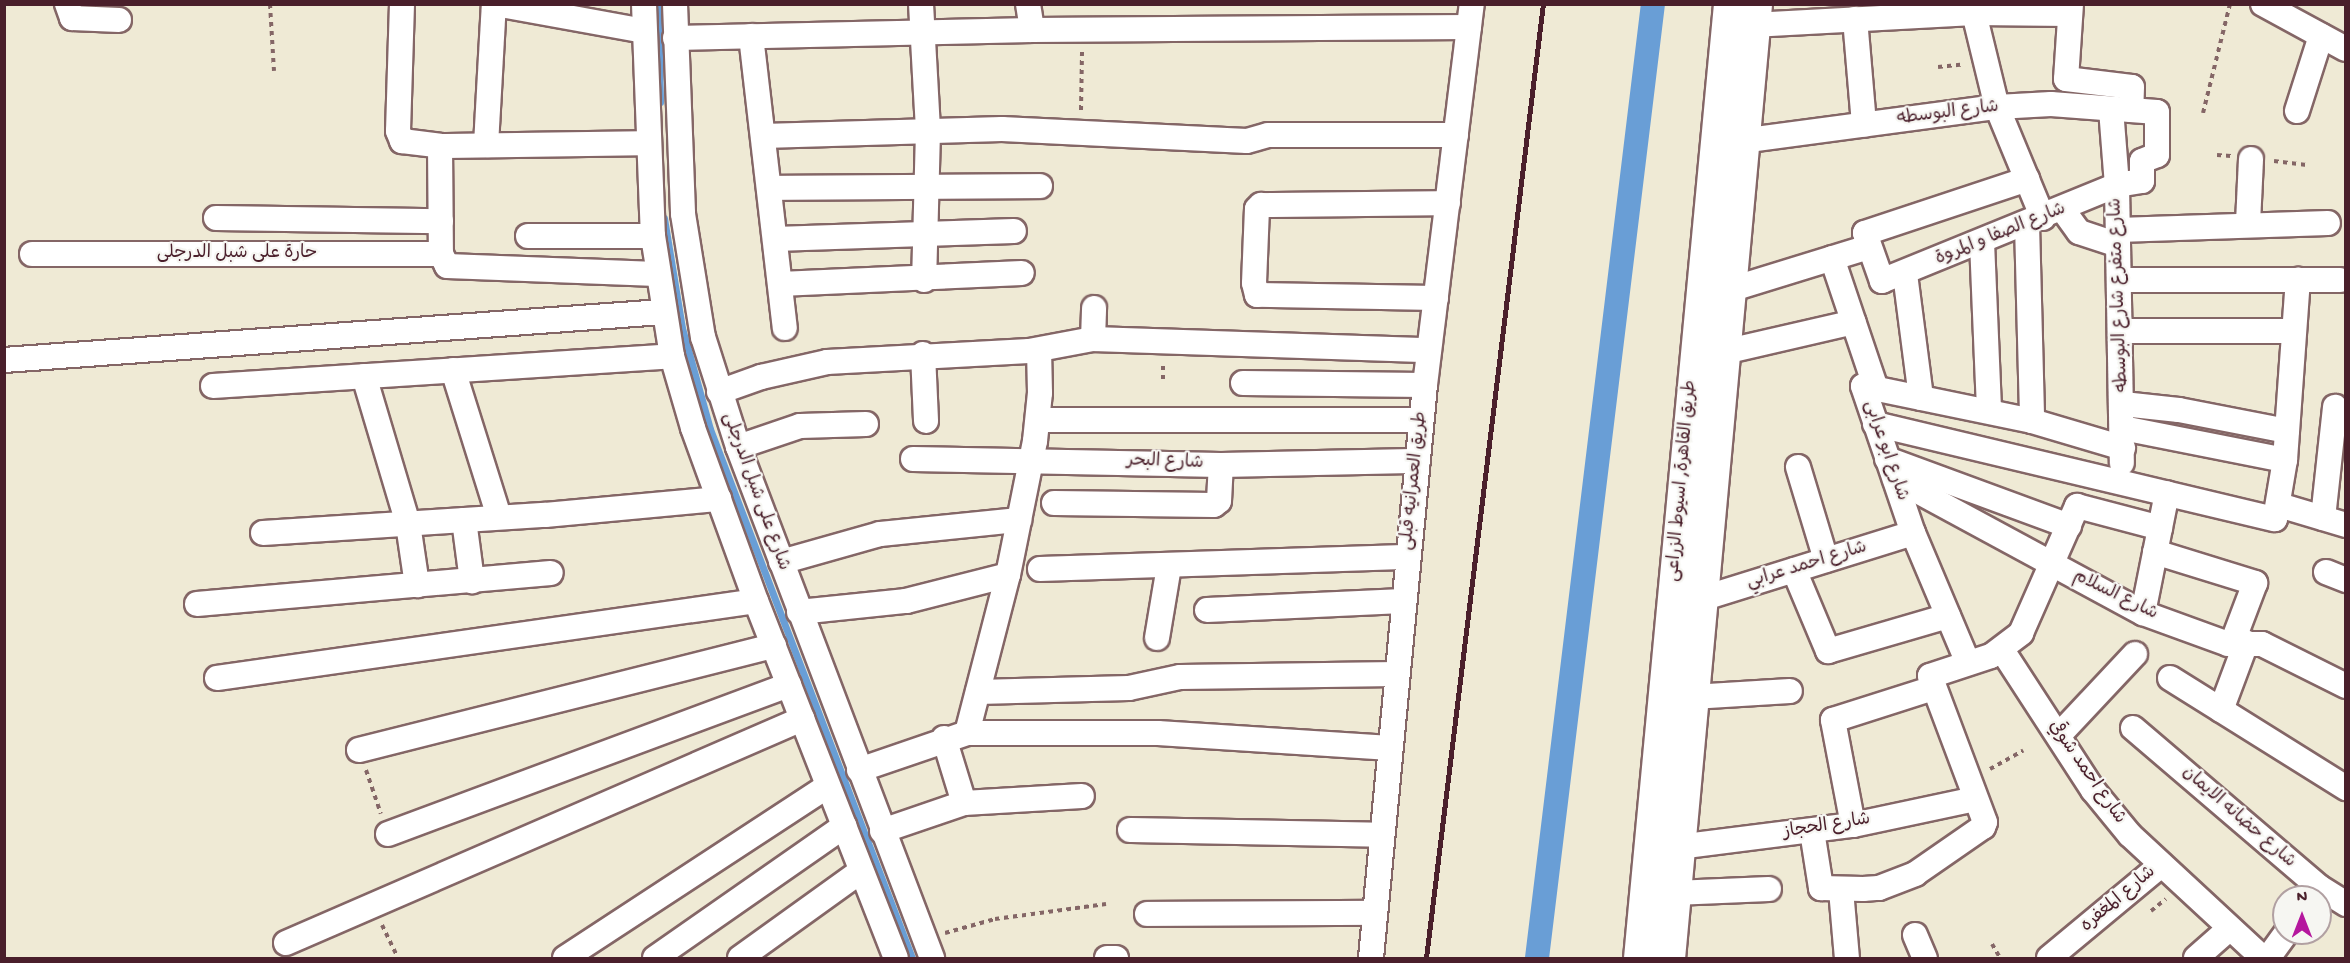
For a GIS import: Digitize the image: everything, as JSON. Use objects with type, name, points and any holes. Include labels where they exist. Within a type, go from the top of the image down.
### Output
[{"type":"highway","name":"طريق القاهرة, اسيوط الزراعى","points":[[1668,958],[1701,599],[1690,563],[1724,352],[1741,141],[1746,11]]},
{"type":"highway","name":"طريق القاهرة, اسيوط الزراعى","points":[[1641,958],[1690,563],[1746,11]]},
{"type":"street","points":[[402,4],[398,131],[406,143],[440,146],[647,143]]},
{"type":"street","points":[[486,145],[495,4],[565,11],[644,31]]},
{"type":"street","name":"شارع على شبل الدرجلى","points":[[644,4],[647,143],[653,236],[663,312],[672,356],[693,428],[756,601],[896,958]]},
{"type":"street","name":"شارع على شبل الدرجلى","points":[[675,4],[687,258],[703,337],[738,447],[928,948]]},
{"type":"street","points":[[921,4],[925,32],[928,131],[924,280]]},
{"type":"street","points":[[1028,4],[1032,30]]},
{"type":"street","points":[[2263,4],[2346,49]]},
{"type":"street","points":[[67,8],[76,18],[119,20]]},
{"type":"street","points":[[1746,11],[1855,19],[2070,9]]},
{"type":"street","name":"شارع متفرع شارع البوسطه","points":[[2070,9],[2066,79],[2132,87],[2121,109],[2117,185],[2123,404],[2120,482]]},
{"type":"street","points":[[1974,13],[1997,107],[2044,217],[2032,422]]},
{"type":"street","points":[[675,38],[1083,30],[1471,16]]},
{"type":"street","name":"طريق العمرانيه قبلى","points":[[1371,958],[1421,420],[1471,16]]},
{"type":"street","points":[[1855,19],[1864,125]]},
{"type":"street","points":[[752,36],[785,328]]},
{"type":"street","points":[[2297,111],[2321,36]]},
{"type":"street","name":"شارع البوسطه","points":[[1741,141],[1997,107],[2050,104],[2156,111]]},
{"type":"street","name":"شارع الصفا و المروة","points":[[1894,278],[2117,185],[2142,181],[2142,161],[2157,155],[2156,111]]},
{"type":"street","points":[[763,136],[928,131],[1081,130],[1247,141],[1268,135],[1456,135]]},
{"type":"street","points":[[440,146],[441,221],[446,261]]},
{"type":"street","points":[[2248,223],[2251,159]]},
{"type":"street","points":[[1921,398],[1894,278],[1869,247],[1866,233],[2027,179]]},
{"type":"street","points":[[769,188],[1040,186]]},
{"type":"street","points":[[1436,298],[1257,294],[1254,282],[1257,209],[1261,205],[1448,203]]},
{"type":"street","points":[[2044,217],[2079,232],[2118,237],[2248,223],[2328,223]]},
{"type":"street","points":[[216,218],[441,221]]},
{"type":"street","points":[[775,239],[926,232],[1014,231]]},
{"type":"street","points":[[528,236],[653,236]]},
{"type":"street","points":[[1982,242],[1989,411]]},
{"type":"street","points":[[1729,290],[1869,247]]},
{"type":"street","name":"حارة على شبل الدرجلى","points":[[32,254],[446,261],[657,274]]},
{"type":"street","points":[[1832,258],[1876,388]]},
{"type":"street","points":[[780,284],[924,280],[1022,273]]},
{"type":"street","points":[[2119,279],[2340,280]]},
{"type":"street","points":[[1875,424],[2273,519],[2279,505],[2285,460],[2298,279]]},
{"type":"street","points":[[1093,339],[1094,308]]},
{"type":"street","points":[[4,360],[663,312]]},
{"type":"street","points":[[1724,352],[1854,322]]},
{"type":"street","points":[[2121,331],[2294,331]]},
{"type":"street","points":[[719,392],[761,376],[827,362],[923,354],[1039,350],[1093,339],[1429,350]]},
{"type":"street","points":[[967,733],[1008,575],[1038,420],[1039,350]]},
{"type":"street","points":[[923,354],[926,421]]},
{"type":"street","points":[[213,386],[672,356]]},
{"type":"street","points":[[453,370],[500,517]]},
{"type":"street","points":[[364,376],[408,524],[417,585]]},
{"type":"street","points":[[1243,382],[1425,385]]},
{"type":"street","name":"شارع ابو عرابى","points":[[1968,663],[1913,533],[1863,386],[2032,422],[2123,438],[2285,460]]},
{"type":"street","points":[[2123,404],[2179,410],[2288,431]]},
{"type":"street","points":[[2279,505],[2335,521],[2335,407]]},
{"type":"street","points":[[1038,420],[1421,420]]},
{"type":"street","points":[[738,447],[800,426],[866,424]]},
{"type":"street","name":"شارع البحر","points":[[913,459],[1030,459],[1221,465],[1418,461]]},
{"type":"street","points":[[1054,503],[1214,505],[1219,501],[1221,465]]},
{"type":"street","points":[[1798,467],[1826,560]]},
{"type":"street","points":[[1891,469],[2073,516],[2160,528]]},
{"type":"street","name":"شارع السلام","points":[[1891,469],[2052,565],[2143,613],[2239,643],[2262,644],[2346,686]]},
{"type":"street","points":[[2143,613],[2167,493]]},
{"type":"street","points":[[263,533],[464,520],[719,499]]},
{"type":"street","points":[[1853,825],[1833,720],[1931,683],[1968,663],[2001,650],[2028,622],[2073,516]]},
{"type":"street","points":[[464,520],[472,581]]},
{"type":"street","points":[[781,562],[880,534],[1019,520]]},
{"type":"street","name":"شارع احمد عرابي","points":[[1701,599],[1913,533]]},
{"type":"street","points":[[2155,552],[2255,583],[2221,710]]},
{"type":"street","points":[[1040,569],[1408,557]]},
{"type":"street","points":[[1157,638],[1169,566]]},
{"type":"street","points":[[1794,570],[1828,651],[1948,616]]},
{"type":"street","points":[[196,604],[551,573]]},
{"type":"street","points":[[799,612],[906,601],[1008,575]]},
{"type":"street","points":[[218,678],[756,601]]},
{"type":"street","points":[[1207,610],[1403,601]]},
{"type":"street","points":[[359,750],[774,645]]},
{"type":"street","name":"شارع احمد شوقي","points":[[2001,650],[2093,790],[2130,835],[2263,958]]},
{"type":"street","points":[[2059,735],[2134,654]]},
{"type":"street","points":[[978,692],[1129,688],[1180,677],[1397,674]]},
{"type":"street","points":[[2170,678],[2346,788]]},
{"type":"street","points":[[1831,889],[1879,888],[1923,869],[1984,825],[1931,683]]},
{"type":"street","points":[[388,834],[789,685]]},
{"type":"street","points":[[1692,697],[1790,691]]},
{"type":"street","points":[[286,943],[802,719]]},
{"type":"street","name":"شارع حضانه الايمان","points":[[2133,728],[2307,885]]},
{"type":"street","points":[[859,770],[944,738],[967,733],[1158,733],[1391,748]]},
{"type":"street","points":[[944,738],[964,803]]},
{"type":"street","points":[[565,958],[828,786]]},
{"type":"street","name":"شارع الحجاز","points":[[1678,847],[1853,825],[1972,790]]},
{"type":"street","points":[[882,831],[964,803],[1082,796]]},
{"type":"street","points":[[655,958],[844,826]]},
{"type":"street","points":[[1130,830],[1382,835]]},
{"type":"street","points":[[1812,831],[1831,889],[1847,958]]},
{"type":"street","name":"شارع المغفره","points":[[2049,958],[2161,865]]},
{"type":"street","points":[[740,958],[861,871]]},
{"type":"street","points":[[1674,893],[1769,889]]},
{"type":"street","name":"شارع حضانه الايمان","points":[[2332,899],[2346,904]]},
{"type":"street","points":[[1147,914],[1375,913]]},
{"type":"street","points":[[2196,958],[2230,928]]},
{"type":"street","points":[[1915,935],[1925,958]]},
{"type":"street","points":[[2268,958],[2277,945]]},
{"type":"path","points":[[270,4],[274,71]]},
{"type":"path","points":[[2203,113],[2230,4]]},
{"type":"path","points":[[1081,130],[1083,30]]},
{"type":"path","points":[[359,750],[388,834]]},
{"type":"path","points":[[1972,790],[2023,751]]},
{"type":"path","points":[[928,948],[995,919],[1106,904]]},
{"type":"path","points":[[372,906],[398,958]]},
{"type":"path","points":[[1992,944],[2000,958]]},
{"type":"waterway","points":[[658,4],[660,102]]},
{"type":"waterway","points":[[1537,958],[1653,4]]},
{"type":"waterway","points":[[664,218],[682,328],[710,429],[912,958]]},
{"type":"railway","points":[[1426,958],[1543,4]]}]
